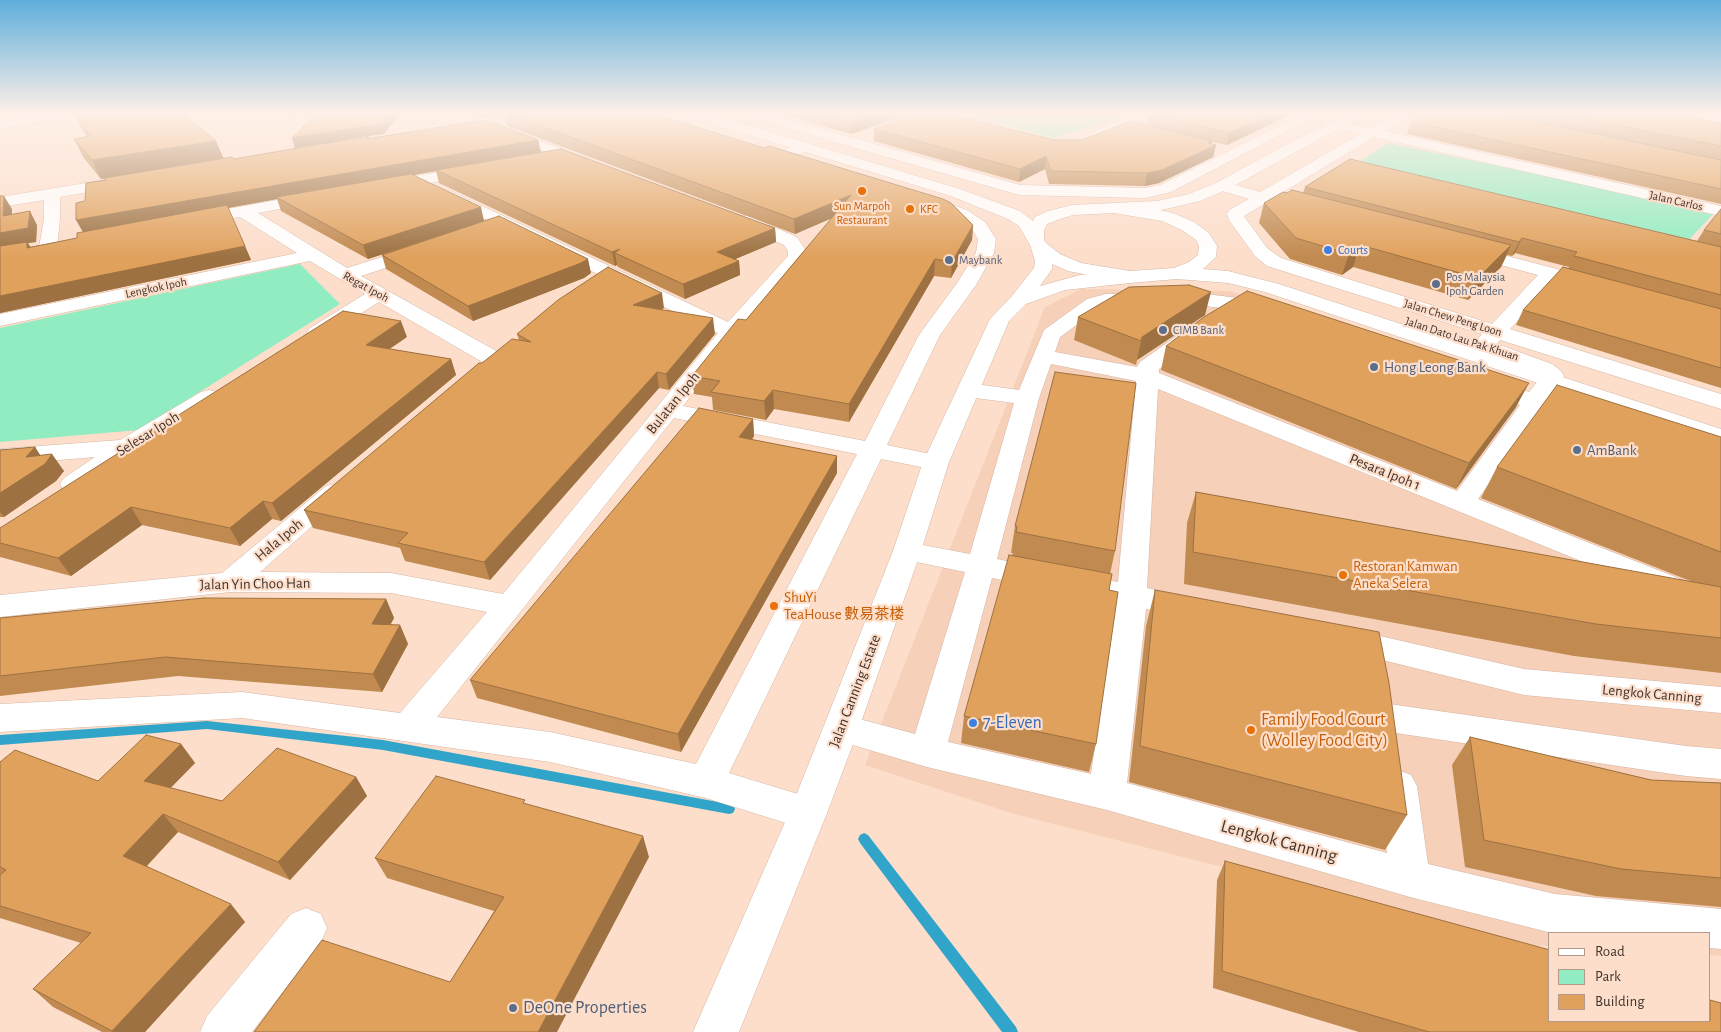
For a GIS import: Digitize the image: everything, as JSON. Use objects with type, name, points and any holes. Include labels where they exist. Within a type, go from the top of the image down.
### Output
[{"type":"street","points":[[579,160],[607,170]]},
{"type":"street","points":[[706,782],[930,335],[966,285],[985,253],[987,239],[979,226],[970,219],[943,206],[790,160]]},
{"type":"street","points":[[848,160],[954,192],[1014,215],[1026,223],[1037,244],[1054,258],[1075,267],[1101,273],[1155,276],[1177,273],[1196,266],[1207,257],[1206,241],[1190,213],[1194,198]]},
{"type":"street","points":[[915,160],[1014,189],[1035,192],[1156,192],[1222,160]]},
{"type":"street","points":[[1258,160],[1265,162]]},
{"type":"street","points":[[954,192],[1007,203],[1064,208],[1157,206],[1194,198],[1222,186],[1268,160]]},
{"type":"street","name":"Jalan Chew Peng Loon","points":[[1325,160],[1235,214],[1237,220],[1261,252],[1274,262],[1490,339],[1721,402]]},
{"type":"street","points":[[1326,160],[1344,165]]},
{"type":"street","name":"Jalan Carlos","points":[[1493,160],[1721,212]]},
{"type":"street","points":[[371,189],[494,167]]},
{"type":"street","points":[[0,202],[134,180]]},
{"type":"street","points":[[418,180],[731,330]]},
{"type":"street","points":[[1222,186],[1290,205]]},
{"type":"street","points":[[1684,203],[1697,191]]},
{"type":"street","points":[[48,247],[52,219],[52,193]]},
{"type":"street","points":[[174,224],[334,195]]},
{"type":"street","points":[[1037,244],[1034,230],[1042,221],[1054,215],[1072,210],[1094,208]]},
{"type":"street","name":"Jalan Dato Lau Pak Khuan","points":[[1114,208],[1141,211],[1167,217],[1188,226],[1234,264],[1280,281],[1490,339],[1721,422]]},
{"type":"street","name":"Regat Ipoh","points":[[242,211],[345,275],[492,359]]},
{"type":"street","name":"Bulatan Ipoh","points":[[409,727],[510,606],[731,330],[793,262],[797,250],[791,241],[722,212]]},
{"type":"street","points":[[476,231],[504,222]]},
{"type":"street","points":[[29,250],[67,244]]},
{"type":"street","points":[[345,275],[439,244]]},
{"type":"street","name":"Jalan Canning Estate","points":[[716,1032],[841,728],[907,551],[936,462],[1000,318],[1019,300],[1043,269],[1044,261],[1037,244]]},
{"type":"street","points":[[1452,246],[1608,288]]},
{"type":"street","name":"Lengkok Ipoh","points":[[0,320],[312,255]]},
{"type":"street","points":[[584,289],[609,272]]},
{"type":"street","name":"Jalan Dato Lau Pak Khuan","points":[[1177,273],[1228,278],[1272,288],[1721,437]]},
{"type":"street","points":[[1462,503],[1554,376],[1544,368],[1490,339],[1551,273]]},
{"type":"street","name":"Jalan Canning Estate","points":[[1019,300],[1052,287],[1080,280],[1130,276]]},
{"type":"street","points":[[295,345],[379,294]]},
{"type":"street","points":[[927,752],[1027,398],[1053,332],[1101,301],[1198,299],[1238,304],[1280,318]]},
{"type":"street","points":[[1107,794],[1132,594],[1148,367],[1238,304]]},
{"type":"street","name":"Pesara Ipoh 1","points":[[1042,356],[1147,376],[1721,608]]},
{"type":"street","points":[[1469,380],[1600,424]]},
{"type":"street","name":"Selesar Ipoh","points":[[56,496],[126,447],[227,386]]},
{"type":"street","points":[[968,390],[1027,398]]},
{"type":"street","points":[[667,410],[936,462]]},
{"type":"street","points":[[0,457],[126,447]]},
{"type":"street","name":"Hala Ipoh","points":[[230,582],[350,480]]},
{"type":"street","points":[[907,551],[1132,594],[1220,613]]},
{"type":"street","name":"Jalan Yin Choo Han","points":[[0,606],[230,582],[391,584],[510,606]]},
{"type":"street","name":"Lengkok Canning","points":[[1317,634],[1376,646],[1524,682],[1721,700]]},
{"type":"street","points":[[1376,646],[1389,719],[1410,878]]},
{"type":"street","points":[[0,718],[242,705],[550,747],[706,782],[808,812]]},
{"type":"street","points":[[1389,719],[1721,764]]},
{"type":"street","name":"Lengkok Canning","points":[[841,728],[927,752],[1107,794],[1410,878],[1557,924],[1721,929]]},
{"type":"street","points":[[223,1032],[306,928]]},
{"type":"shaded area","points":[[1081,289],[1230,291],[1721,456],[1721,956],[1711,955],[1711,932],[1548,932],[1548,946],[1527,945],[1011,813],[865,765],[1045,307]]},
{"type":"green space","points":[[1362,160],[1471,160],[1716,211],[1682,247],[1359,162]]},
{"type":"green space","points":[[300,264],[340,304],[139,430],[0,442],[0,328]]},
{"type":"building","points":[[213,160],[422,160],[76,220],[76,203],[85,201],[86,183],[106,180],[104,178]]},
{"type":"building","points":[[495,160],[591,160],[775,228],[717,252],[739,261],[683,284],[615,253],[620,249],[612,252],[436,170]]},
{"type":"building","points":[[634,160],[815,160],[943,199],[951,203],[973,225],[952,262],[935,259],[849,404],[773,390],[764,401],[711,392],[720,381],[692,376],[738,319],[746,320],[851,195],[794,219]]},
{"type":"building","points":[[988,160],[1038,160],[1020,169]]},
{"type":"building","points":[[1047,160],[1183,160],[1162,170],[1147,173],[1051,171]]},
{"type":"building","points":[[1348,160],[1355,160],[1721,247],[1721,295],[1574,256],[1577,252],[1522,238],[1519,242],[1305,187]]},
{"type":"building","points":[[1588,160],[1721,160],[1721,189]]},
{"type":"building","points":[[411,174],[481,207],[363,245],[276,197]]},
{"type":"building","points":[[1292,190],[1511,245],[1478,278],[1360,245],[1349,254],[1296,238],[1264,203],[1283,192],[1287,193]]},
{"type":"building","points":[[0,196],[4,196],[3,216],[30,211],[28,228],[0,233]]},
{"type":"building","points":[[227,205],[245,246],[0,296],[0,246],[27,242],[27,248],[77,238],[77,233]]},
{"type":"building","points":[[1721,209],[1721,234],[1704,230]]},
{"type":"building","points":[[499,216],[588,259],[468,306],[382,255]]},
{"type":"building","points":[[608,267],[662,293],[633,305],[713,318],[666,374],[657,372],[484,562],[398,543],[408,533],[304,510],[479,363],[482,363],[512,339],[531,342],[517,334],[558,300]]},
{"type":"building","points":[[1563,267],[1721,309],[1721,368],[1523,310]]},
{"type":"building","points":[[1189,285],[1211,292],[1142,337],[1141,341],[1078,317],[1129,287]]},
{"type":"building","points":[[1247,291],[1529,383],[1469,463],[1166,346],[1204,317]]},
{"type":"building","points":[[343,311],[401,321],[366,345],[451,359],[272,503],[263,501],[230,528],[131,507],[58,558],[0,543],[0,528]]},
{"type":"building","points":[[1055,372],[1136,383],[1115,551],[1016,532],[1017,526],[1015,526]]},
{"type":"building","points":[[1557,385],[1721,437],[1721,552],[1497,467]]},
{"type":"building","points":[[699,408],[753,419],[739,437],[837,456],[678,734],[470,680]]},
{"type":"building","points":[[35,447],[26,457],[52,454],[45,464],[0,493],[0,450]]},
{"type":"building","points":[[1196,492],[1721,587],[1721,638],[1596,624],[1193,552]]},
{"type":"building","points":[[1009,555],[1112,574],[1109,590],[1118,592],[1096,744],[964,716]]},
{"type":"building","name":"Family Food Court (Wolley Food City)","points":[[1155,590],[1379,632],[1389,683],[1407,815],[1140,746]]},
{"type":"building","points":[[204,598],[386,599],[372,624],[400,625],[373,674],[165,657],[0,676],[0,618]]},
{"type":"building","points":[[146,735],[181,744],[144,781],[222,801],[277,748],[356,777],[278,862],[163,814],[123,856],[231,904],[112,1031],[33,989],[91,933],[0,906],[0,875],[6,870],[0,867],[0,762],[15,750],[98,781]]},
{"type":"building","points":[[1470,737],[1651,780],[1721,783],[1721,878],[1621,869],[1484,840]]},
{"type":"building","points":[[436,776],[525,800],[523,803],[643,836],[538,1032],[254,1032],[322,940],[450,982],[504,897],[375,858]]},
{"type":"building","points":[[1225,861],[1548,949],[1548,1022],[1711,1022],[1711,1000],[1721,1003],[1721,1032],[1429,1032],[1222,971]]},
{"type":"waterway","points":[[0,740],[207,725],[383,745],[729,809]]},
{"type":"waterway","points":[[864,839],[1011,1032]]},
{"type":"place","name":"Sun Marpoh Restaurant","points":[[862,191]]},
{"type":"place","name":"KFC","points":[[910,209]]},
{"type":"place","name":"Courts","points":[[1328,250]]},
{"type":"place","name":"Maybank","points":[[949,260]]},
{"type":"place","name":"Pos Malaysia Ipoh Garden","points":[[1436,284]]},
{"type":"place","name":"CIMB Bank","points":[[1163,330]]},
{"type":"place","name":"Hong Leong Bank","points":[[1374,367]]},
{"type":"place","name":"AmBank","points":[[1577,450]]},
{"type":"place","name":"Restoran Kamwan Aneka Selera","points":[[1343,575]]},
{"type":"place","name":"ShuYi TeaHouse 數易茶楼","points":[[774,606]]},
{"type":"place","name":"7-Eleven","points":[[973,723]]},
{"type":"place","name":"Family Food Court (Wolley Food City)","points":[[1251,730]]},
{"type":"place","name":"DeOne Properties","points":[[513,1008]]}]
